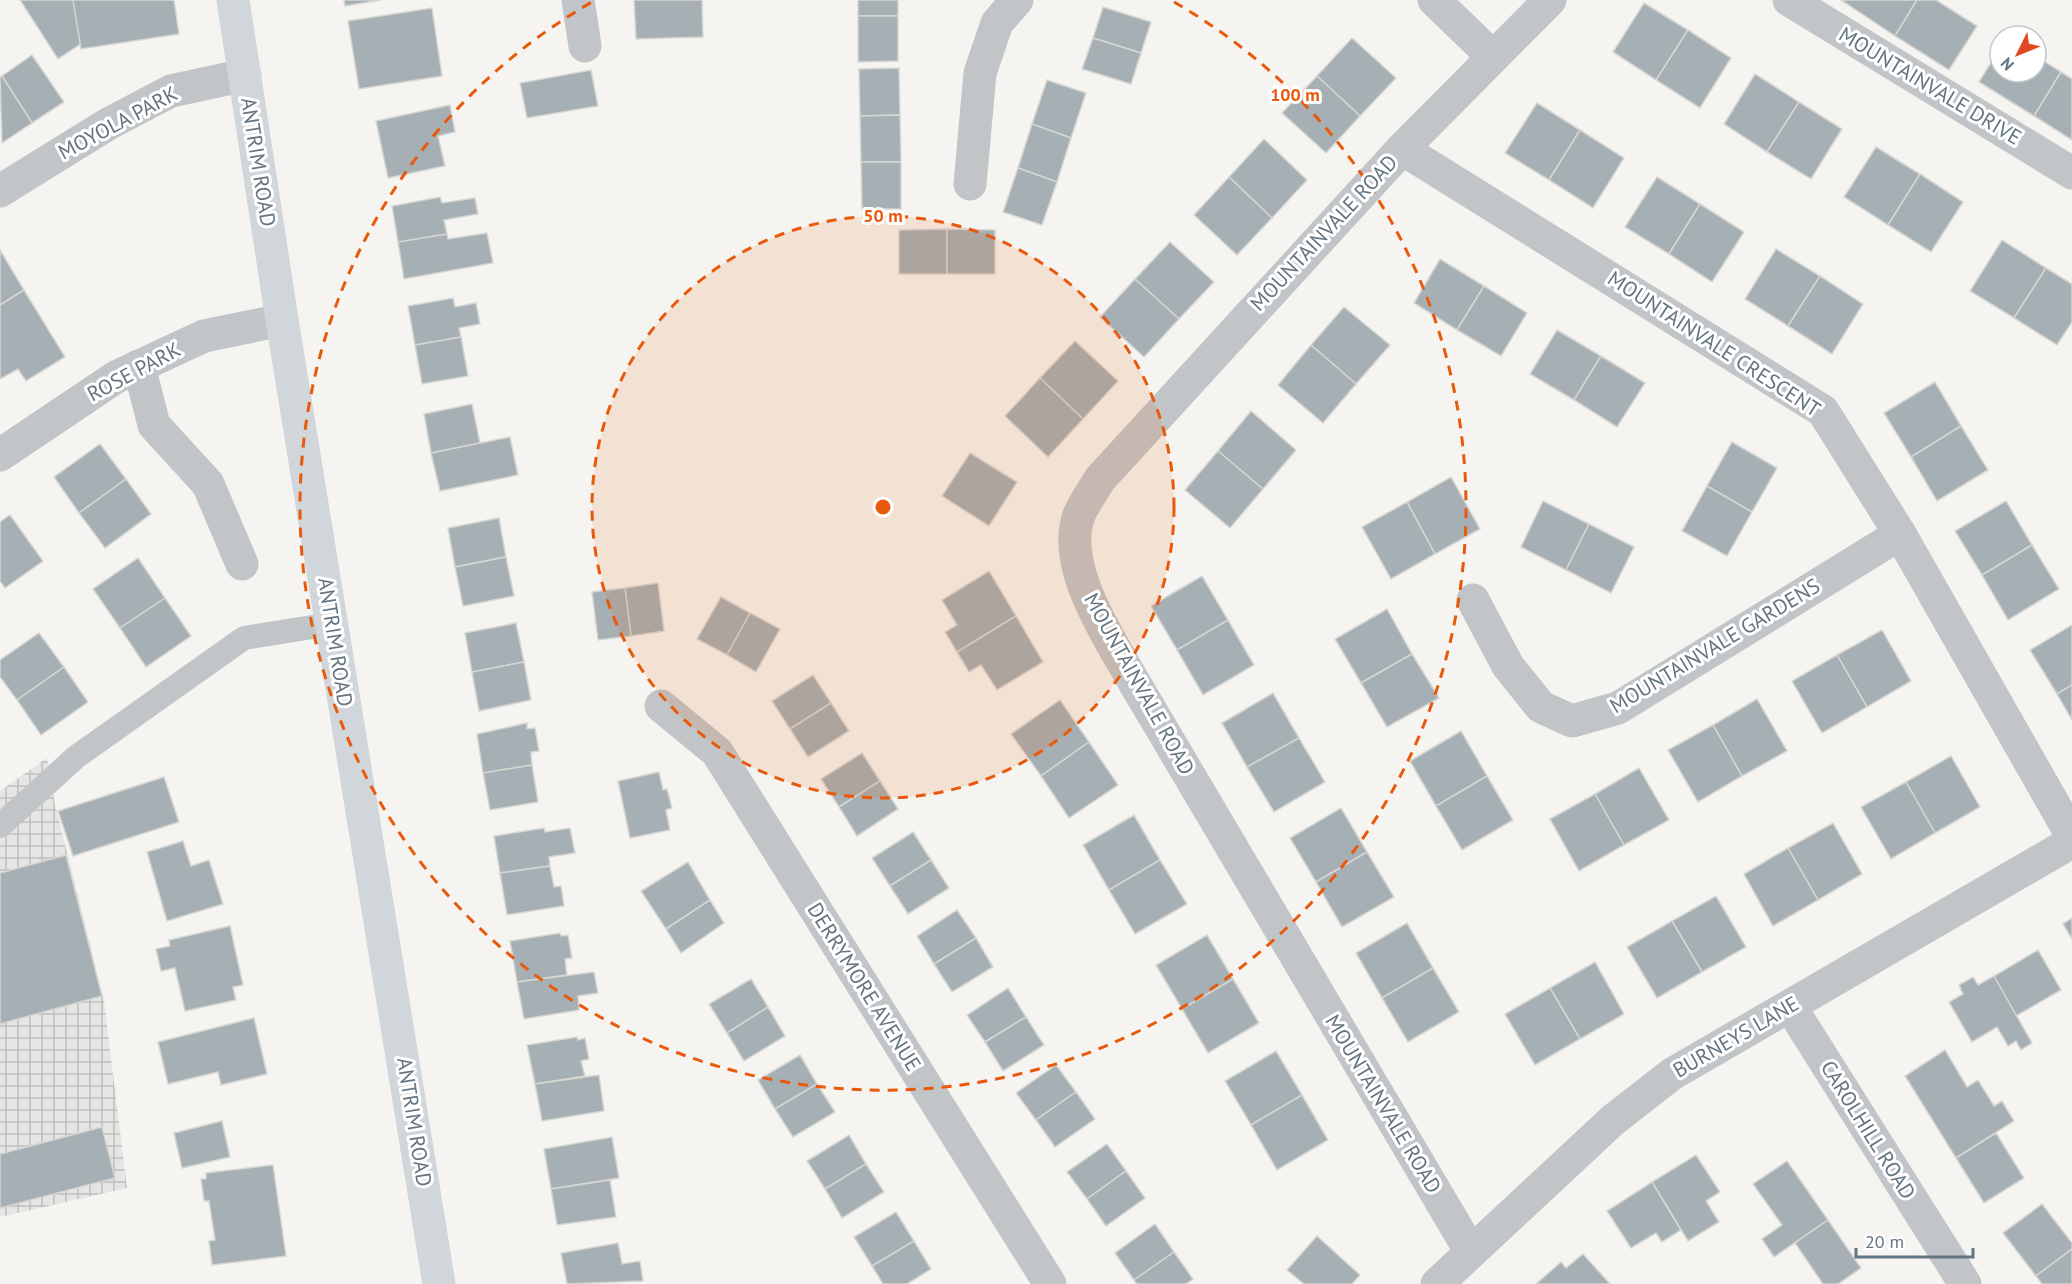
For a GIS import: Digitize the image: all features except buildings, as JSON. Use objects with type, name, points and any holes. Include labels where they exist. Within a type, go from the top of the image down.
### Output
[{"type":"main road","name":"ANTRIM ROAD","points":[[233,0],[282,320],[439,1284]]},
{"type":"street","points":[[578,0],[585,46]]},
{"type":"street","points":[[970,183],[980,73],[997,23],[1017,0]]},
{"type":"street","points":[[1434,0],[1492,56],[1550,0]]},
{"type":"street","name":"MOUNTAINVALE DRIVE","points":[[1789,0],[2072,173]]},
{"type":"street","name":"MOUNTAINVALE ROAD","points":[[1471,1252],[1134,682],[1091,604],[1075,556],[1079,516],[1100,479],[1402,148],[1492,56]]},
{"type":"street","name":"MOYOLA PARK","points":[[0,191],[108,124],[171,91],[245,75]]},
{"type":"street","name":"MOUNTAINVALE CRESCENT","points":[[1402,148],[1823,411],[1900,534],[2072,836]]},
{"type":"street","name":"ROSE PARK","points":[[0,455],[116,376],[204,336],[282,320]]},
{"type":"street","points":[[139,366],[154,425],[207,484],[242,564]]},
{"type":"street","name":"MOUNTAINVALE GARDENS","points":[[1473,600],[1508,666],[1541,707],[1572,721],[1618,708],[1900,534]]},
{"type":"street","name":"DERRYMORE AVENUE","points":[[661,706],[717,752],[1050,1284]]},
{"type":"street","name":"BURNEYS LANE","points":[[1437,1284],[1613,1120],[1672,1074],[2072,842]]},
{"type":"street","name":"CAROLHILL ROAD","points":[[1790,1006],[1965,1284]]},
{"type":"lane","points":[[0,826],[76,757],[244,638],[331,624]]},
{"type":"shaded area","points":[[47,758],[55,804],[104,1001],[127,1188],[0,1217],[0,791]]}]
